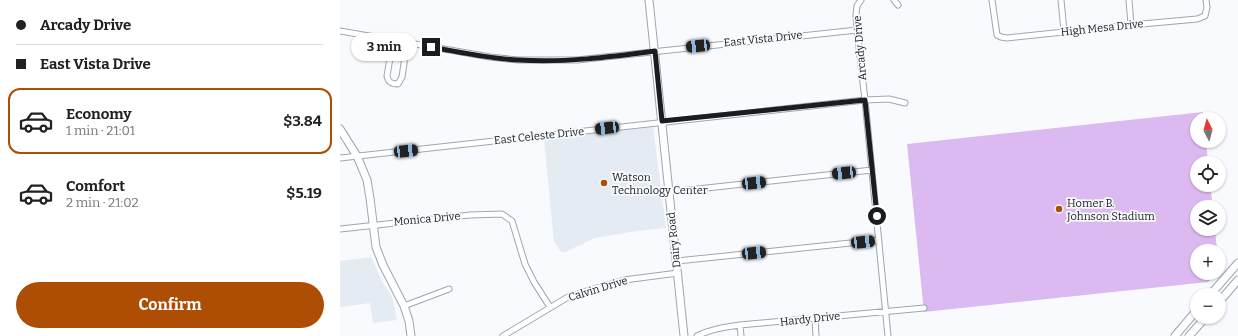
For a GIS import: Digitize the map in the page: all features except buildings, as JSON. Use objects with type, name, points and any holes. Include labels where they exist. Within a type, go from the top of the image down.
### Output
[{"type":"street","name":"Dairy Road","points":[[650,0],[684,336]]},
{"type":"street","name":"Arcady Drive","points":[[861,0],[856,11],[857,30],[888,336]]},
{"type":"street","points":[[894,0],[898,5]]},
{"type":"street","name":"High Mesa Drive","points":[[992,0],[997,35],[1007,38],[1064,31],[1197,19],[1205,16],[1207,8],[1206,0]]},
{"type":"street","points":[[1061,0],[1064,31]]},
{"type":"street","points":[[1129,0],[1131,25]]},
{"type":"street","name":"East Vista Drive","points":[[340,31],[518,60],[577,60],[857,30]]},
{"type":"street","points":[[393,40],[387,76],[388,80],[394,84],[398,84],[402,77],[408,43]]},
{"type":"street","name":"East Celeste Drive","points":[[340,158],[542,136],[662,121],[865,100],[890,99],[905,103]]},
{"type":"street","points":[[340,129],[357,156],[367,180],[376,247],[383,265],[404,306],[411,336]]},
{"type":"street","points":[[670,192],[872,170]]},
{"type":"street","name":"Monica Drive","points":[[340,229],[373,224],[470,215],[502,214],[512,221],[525,264],[534,282],[550,307]]},
{"type":"street","points":[[677,261],[879,240]]},
{"type":"street","points":[[1216,288],[1238,263]]},
{"type":"street","name":"Calvin Drive","points":[[503,336],[568,297],[587,290],[624,280],[678,273]]},
{"type":"street","points":[[1226,294],[1238,280]]},
{"type":"street","points":[[404,306],[449,289]]},
{"type":"street","name":"Hardy Drive","points":[[697,336],[705,332],[740,325],[924,308]]},
{"type":"street","points":[[815,318],[816,336]]},
{"type":"street","points":[[1177,335],[1190,319]]},
{"type":"street","points":[[1189,336],[1200,324]]},
{"type":"street","points":[[740,325],[741,336]]},
{"type":"shaded area","points":[[1190,113],[1190,148],[1207,148],[1207,156],[1190,156],[1190,192],[1211,192],[1212,200],[1190,200],[1190,236],[1216,236],[1216,244],[1190,244],[1190,280],[1210,280],[1208,282],[924,312],[907,144]]},
{"type":"shaded area","name":"Watson Technology Center","points":[[653,127],[666,228],[595,238],[565,252],[561,252],[554,242],[544,139]]},
{"type":"shaded area","points":[[371,257],[383,283],[392,297],[397,320],[373,323],[370,303],[340,307],[340,261]]},
{"type":"place","name":"Watson Technology Center","points":[[604,183]]},
{"type":"place","name":"Homer B. Johnson Stadium","points":[[1059,209]]},
{"type":"route","points":[[431,47],[490,57],[529,61],[577,60],[655,51],[662,121],[865,100],[877,216]]}]
